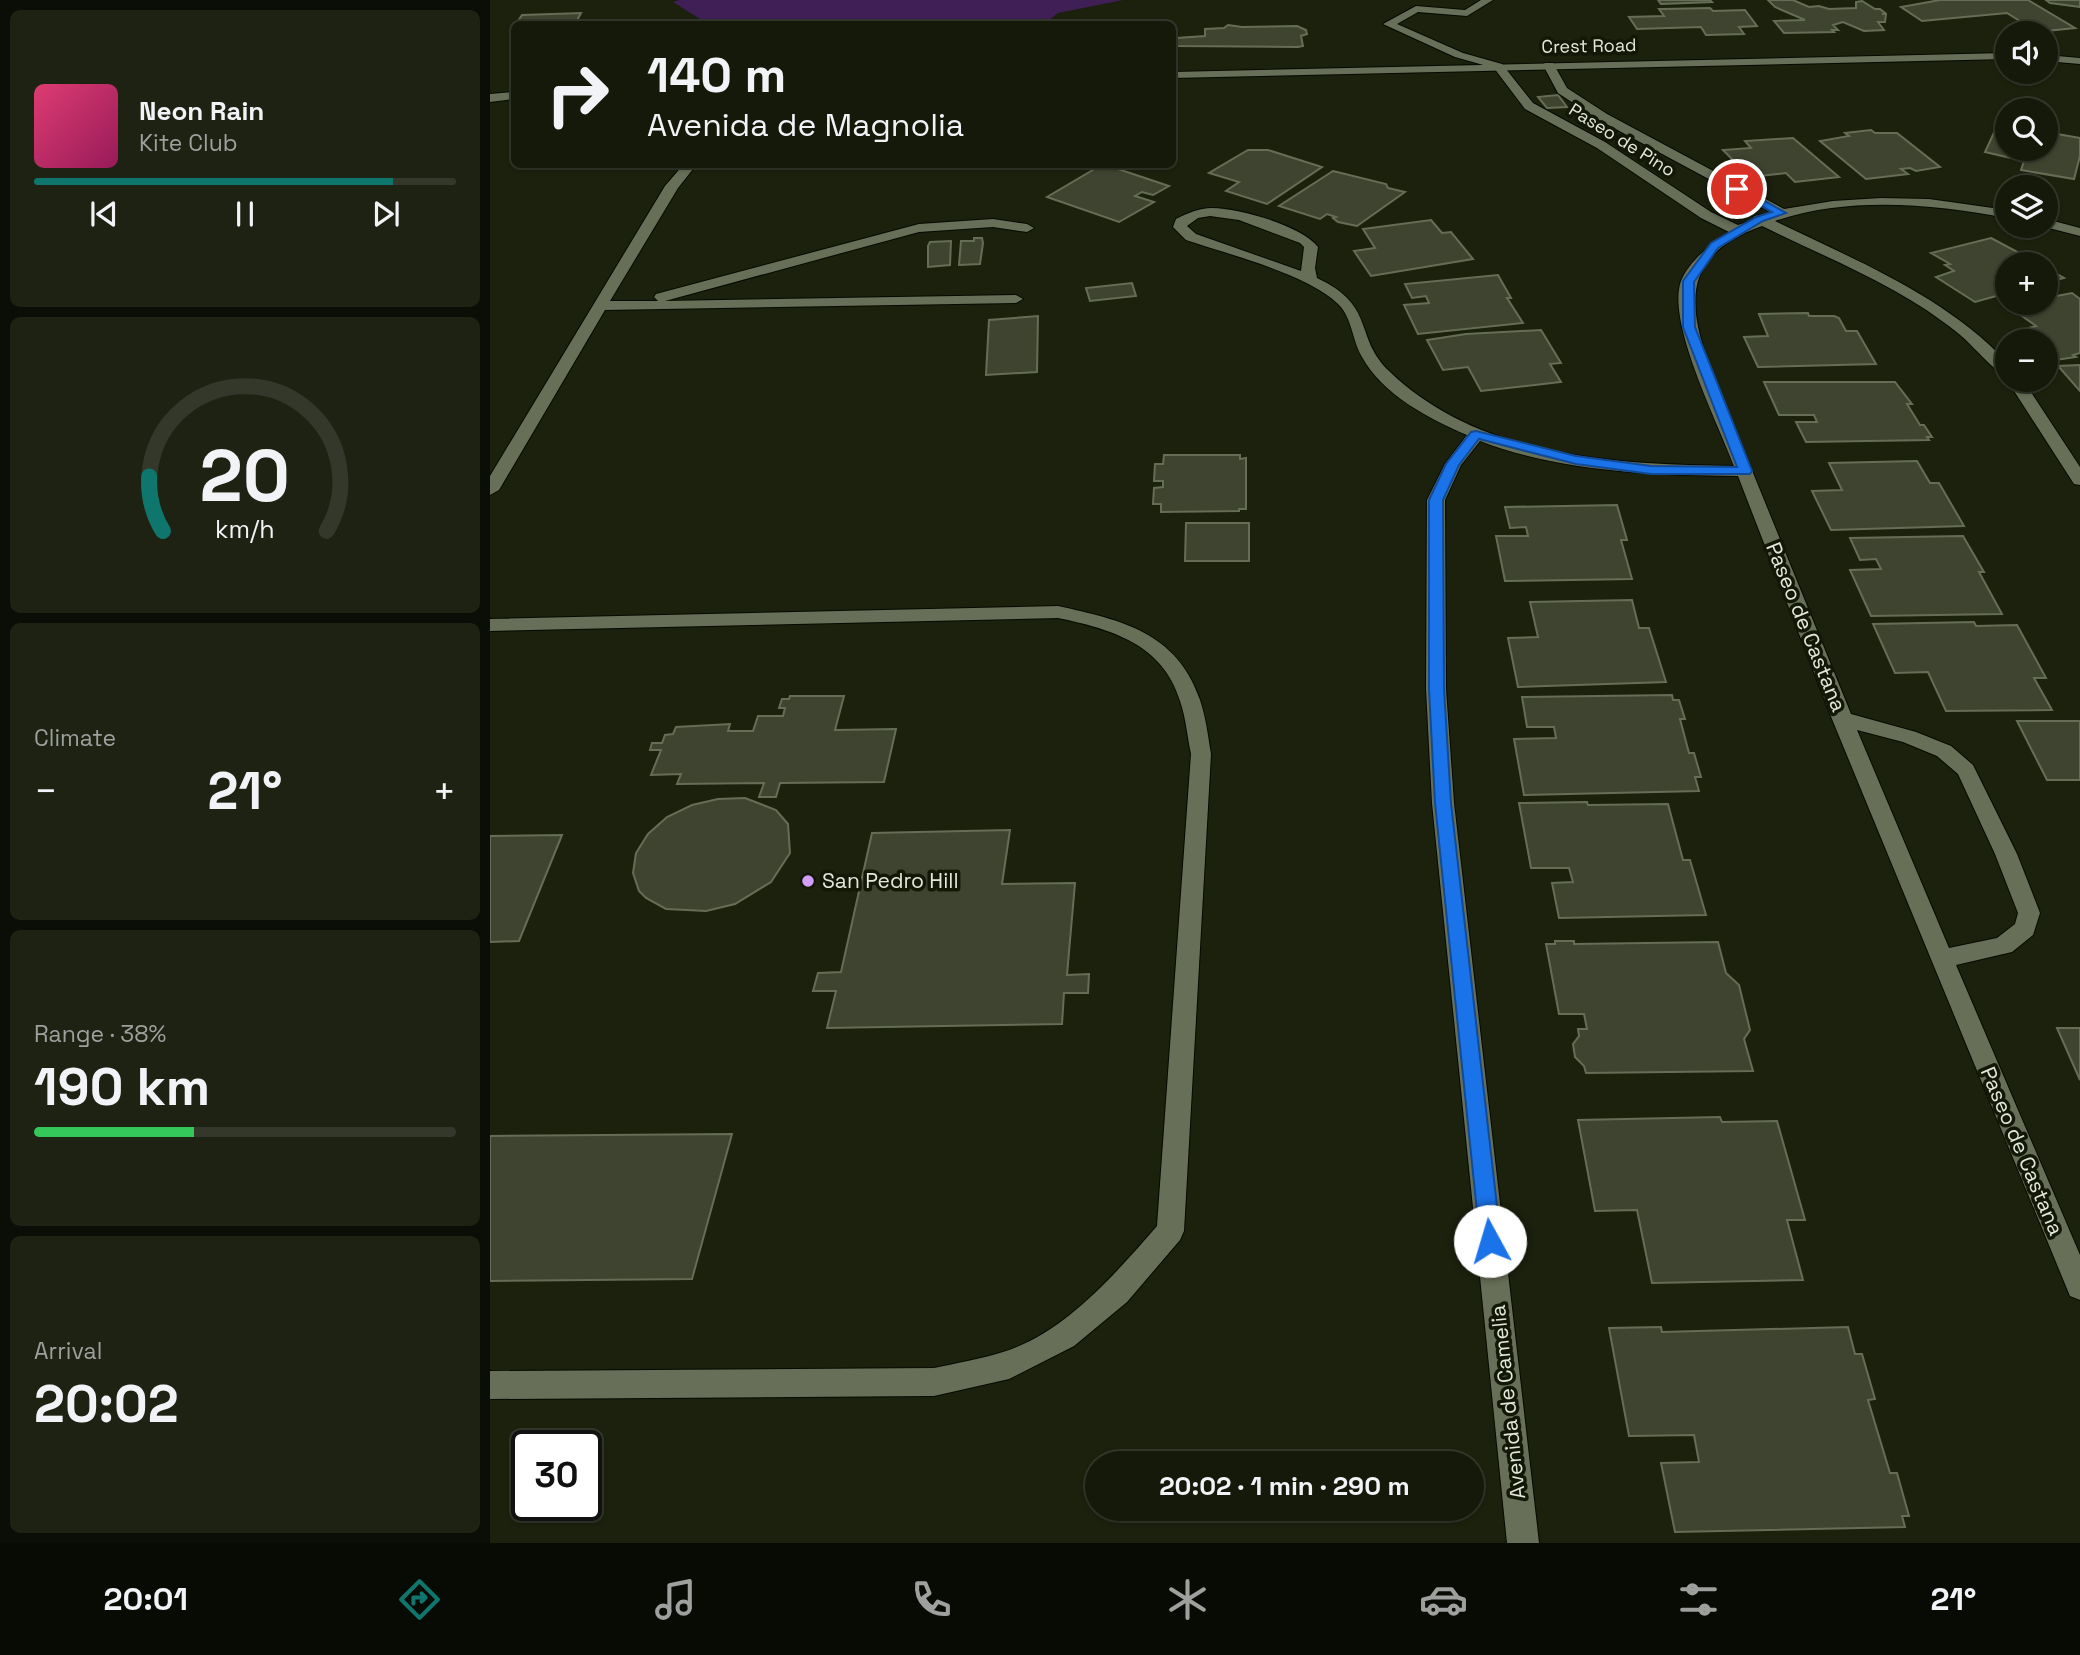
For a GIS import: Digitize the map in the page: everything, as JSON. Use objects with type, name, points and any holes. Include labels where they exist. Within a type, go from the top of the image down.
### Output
[{"type":"street","points":[[1488,0],[1467,13],[1416,9],[1388,24],[1459,55],[1498,66]]},
{"type":"street","name":"Crest Road","points":[[1176,75],[1995,56]]},
{"type":"street","points":[[2058,59],[2080,61]]},
{"type":"street","name":"Paseo de Pino","points":[[1549,65],[1562,90],[1603,117],[1781,213]]},
{"type":"street","name":"Paseo de Pino","points":[[1498,66],[1529,106],[1601,145],[1706,215],[1739,231]]},
{"type":"street","points":[[490,98],[511,96]]},
{"type":"street","points":[[490,490],[671,186],[687,168]]},
{"type":"street","name":"Paseo de Castana","points":[[1995,211],[1904,202],[1828,205],[1759,219],[1715,246],[1688,281],[1689,327],[1842,719],[2080,1287]]},
{"type":"street","points":[[1310,279],[1308,268],[1311,247],[1305,240],[1220,212],[1196,214],[1181,222],[1180,227],[1191,237],[1310,279],[1346,302],[1371,360],[1417,402],[1476,435],[1576,460],[1651,470],[1745,471]]},
{"type":"street","points":[[1759,219],[1909,294],[1963,327],[1995,355]]},
{"type":"street","points":[[628,306],[919,228],[993,223],[1027,228]]},
{"type":"street","points":[[2058,226],[2080,232]]},
{"type":"street","points":[[600,306],[1016,299]]},
{"type":"street","points":[[2023,392],[2080,480]]},
{"type":"street","points":[[2050,434],[2080,451]]},
{"type":"street","name":"Avenida de Camelia","points":[[1476,435],[1453,464],[1436,500],[1436,689],[1443,803],[1523,1543]]},
{"type":"street","points":[[490,625],[1058,612],[1115,624],[1167,654],[1190,698],[1200,754],[1170,1231],[1117,1293],[1064,1336],[1009,1365],[934,1382],[490,1385]]},
{"type":"street","points":[[1842,719],[1909,737],[1944,751],[1966,770],[2006,853],[2029,913],[2025,929],[2004,946],[1941,959]]},
{"type":"shaded area","points":[[1123,0],[1058,13],[1048,21],[703,21],[673,2]]},
{"type":"building","points":[[1658,0],[1710,0],[1712,2],[1661,4]]},
{"type":"building","points":[[1768,0],[1793,0],[1809,7],[1829,9],[1856,8],[1856,2],[1862,1],[1886,14],[1885,22],[1878,22],[1884,30],[1864,31],[1843,22],[1833,25],[1838,30],[1832,30],[1834,32],[1784,33],[1774,21],[1805,20],[1775,7]]},
{"type":"building","points":[[1940,0],[2028,0],[2075,28],[2058,30],[2058,21],[2020,21],[2007,13],[1922,21],[1901,7]]},
{"type":"building","points":[[2046,0],[2080,0],[2080,7],[2050,3]]},
{"type":"building","points":[[1710,8],[1713,11],[1745,10],[1757,26],[1739,27],[1744,34],[1706,35],[1701,27],[1637,29],[1629,17],[1664,16],[1659,9]]},
{"type":"building","points":[[581,13],[577,21],[518,21],[522,15]]},
{"type":"building","points":[[1228,25],[1297,26],[1306,30],[1307,34],[1301,36],[1303,46],[1298,47],[1177,46],[1177,38],[1205,36],[1205,29],[1224,28]]},
{"type":"building","points":[[1558,95],[1567,107],[1547,108],[1538,97]]},
{"type":"building","points":[[1871,130],[1875,133],[1897,133],[1940,167],[1916,171],[1910,168],[1901,169],[1908,174],[1866,179],[1820,141],[1849,136],[1845,133]]},
{"type":"building","points":[[1995,130],[1995,154],[1985,152]]},
{"type":"building","points":[[2058,134],[2080,138],[2080,156],[2074,179],[2021,170],[2024,161],[2058,161]]},
{"type":"building","points":[[1793,138],[1839,177],[1795,182],[1786,173],[1750,177],[1723,150],[1751,148],[1745,141]]},
{"type":"building","points":[[1248,150],[1268,150],[1322,167],[1267,204],[1226,191],[1239,182],[1209,173]]},
{"type":"building","points":[[1096,168],[1115,168],[1169,186],[1153,195],[1142,192],[1135,196],[1154,202],[1119,222],[1047,197]]},
{"type":"building","points":[[1333,171],[1386,184],[1388,188],[1405,192],[1357,226],[1338,222],[1333,218],[1336,217],[1327,214],[1320,219],[1279,206]]},
{"type":"building","points":[[1431,220],[1442,233],[1451,232],[1473,259],[1371,276],[1354,251],[1375,248],[1363,229]]},
{"type":"building","points":[[974,238],[982,238],[980,264],[959,265],[961,241],[974,241]]},
{"type":"building","points":[[1991,238],[2017,252],[1995,252],[1995,296],[1975,302],[1936,277],[1954,271],[1945,265],[1950,264],[1931,253]]},
{"type":"building","points":[[951,241],[950,265],[928,267],[930,242]]},
{"type":"building","points":[[1498,275],[1511,298],[1507,298],[1523,323],[1418,334],[1404,305],[1429,303],[1426,296],[1412,298],[1405,284]]},
{"type":"building","points":[[1132,283],[1136,296],[1090,301],[1086,288]]},
{"type":"building","points":[[2072,293],[2080,299],[2080,353],[2073,355],[2076,357],[2058,360],[2058,329],[2025,329],[2036,326],[2021,315],[2058,315],[2058,296]]},
{"type":"building","points":[[1808,313],[1809,316],[1834,316],[1839,318],[1846,331],[1857,331],[1876,364],[1758,367],[1744,337],[1768,336],[1759,314]]},
{"type":"building","points":[[1038,316],[1037,372],[986,375],[989,320]]},
{"type":"building","points":[[1541,330],[1561,363],[1550,364],[1561,382],[1481,391],[1468,367],[1443,370],[1427,340],[1466,334]]},
{"type":"building","points":[[2080,365],[2080,391],[2058,366]]},
{"type":"building","points":[[1764,382],[1895,382],[1912,404],[1907,404],[1920,425],[1924,425],[1932,437],[1927,437],[1929,440],[1806,442],[1796,422],[1817,422],[1814,415],[1779,415]]},
{"type":"building","points":[[1164,455],[1240,455],[1240,459],[1246,458],[1246,509],[1161,512],[1161,504],[1153,504],[1154,488],[1163,487],[1163,481],[1154,481],[1155,464],[1163,464]]},
{"type":"building","points":[[1917,461],[1930,483],[1939,483],[1964,526],[1831,530],[1812,491],[1842,490],[1829,463]]},
{"type":"building","points":[[1617,505],[1627,540],[1621,540],[1632,579],[1505,581],[1496,536],[1528,536],[1526,527],[1510,528],[1505,507]]},
{"type":"building","points":[[1186,523],[1249,523],[1249,561],[1185,561]]},
{"type":"building","points":[[1963,536],[1984,572],[1979,572],[2002,614],[1871,616],[1850,570],[1881,569],[1876,559],[1860,560],[1850,538]]},
{"type":"building","points":[[1632,600],[1639,628],[1649,628],[1666,682],[1518,687],[1508,638],[1538,637],[1530,602]]},
{"type":"building","points":[[1974,622],[1976,626],[2017,625],[2046,678],[2034,678],[2052,710],[1946,711],[1928,672],[1895,673],[1873,624]]},
{"type":"building","points":[[1672,695],[1673,700],[1679,700],[1685,719],[1680,719],[1689,753],[1694,753],[1701,777],[1695,777],[1699,791],[1524,795],[1514,739],[1556,738],[1554,727],[1527,727],[1522,697]]},
{"type":"building","points":[[790,696],[844,696],[835,730],[896,729],[884,782],[780,783],[776,797],[759,797],[764,783],[677,784],[681,774],[651,775],[661,750],[650,750],[652,743],[662,743],[665,735],[673,734],[676,727],[730,724],[728,731],[753,731],[758,716],[783,716],[785,708],[779,708],[782,699],[789,699]]},
{"type":"building","points":[[2017,721],[2080,721],[2080,780],[2047,780]]},
{"type":"building","points":[[745,798],[776,810],[788,824],[790,853],[771,882],[735,904],[706,911],[666,909],[639,891],[633,873],[636,853],[648,834],[667,817],[692,805],[718,799]]},
{"type":"building","points":[[1587,802],[1588,805],[1668,804],[1683,860],[1690,860],[1706,915],[1559,918],[1552,883],[1573,882],[1569,868],[1531,868],[1519,803]]},
{"type":"building","points":[[1010,830],[1002,884],[1075,883],[1067,975],[1089,974],[1088,993],[1064,993],[1062,1024],[827,1028],[836,991],[813,991],[818,973],[841,972],[872,833]]},
{"type":"building","points":[[562,835],[519,941],[490,942],[490,836]]},
{"type":"building","points":[[1555,941],[1574,941],[1574,944],[1718,942],[1726,973],[1739,985],[1750,1030],[1744,1039],[1753,1071],[1586,1073],[1584,1066],[1575,1057],[1573,1044],[1579,1036],[1578,1029],[1587,1029],[1584,1014],[1559,1014],[1546,944],[1555,944]]},
{"type":"building","points":[[2057,1028],[2080,1028],[2080,1080]]},
{"type":"building","points":[[1720,1117],[1722,1122],[1777,1121],[1805,1220],[1787,1220],[1803,1280],[1652,1283],[1637,1210],[1595,1211],[1578,1120]]},
{"type":"building","points":[[732,1134],[692,1279],[490,1281],[490,1136]]},
{"type":"building","points":[[1661,1327],[1662,1332],[1848,1327],[1855,1354],[1862,1354],[1875,1399],[1868,1400],[1890,1473],[1897,1473],[1909,1516],[1902,1516],[1905,1527],[1675,1532],[1661,1463],[1699,1462],[1694,1435],[1629,1436],[1609,1328]]},
{"type":"place","name":"San Pedro Hill","points":[[808,881]]},
{"type":"route","points":[[1490,1241],[1443,803],[1436,689],[1436,500],[1453,464],[1476,435],[1576,460],[1651,470],[1745,471],[1689,327],[1688,281],[1715,246],[1759,219],[1781,213],[1737,189]]}]
